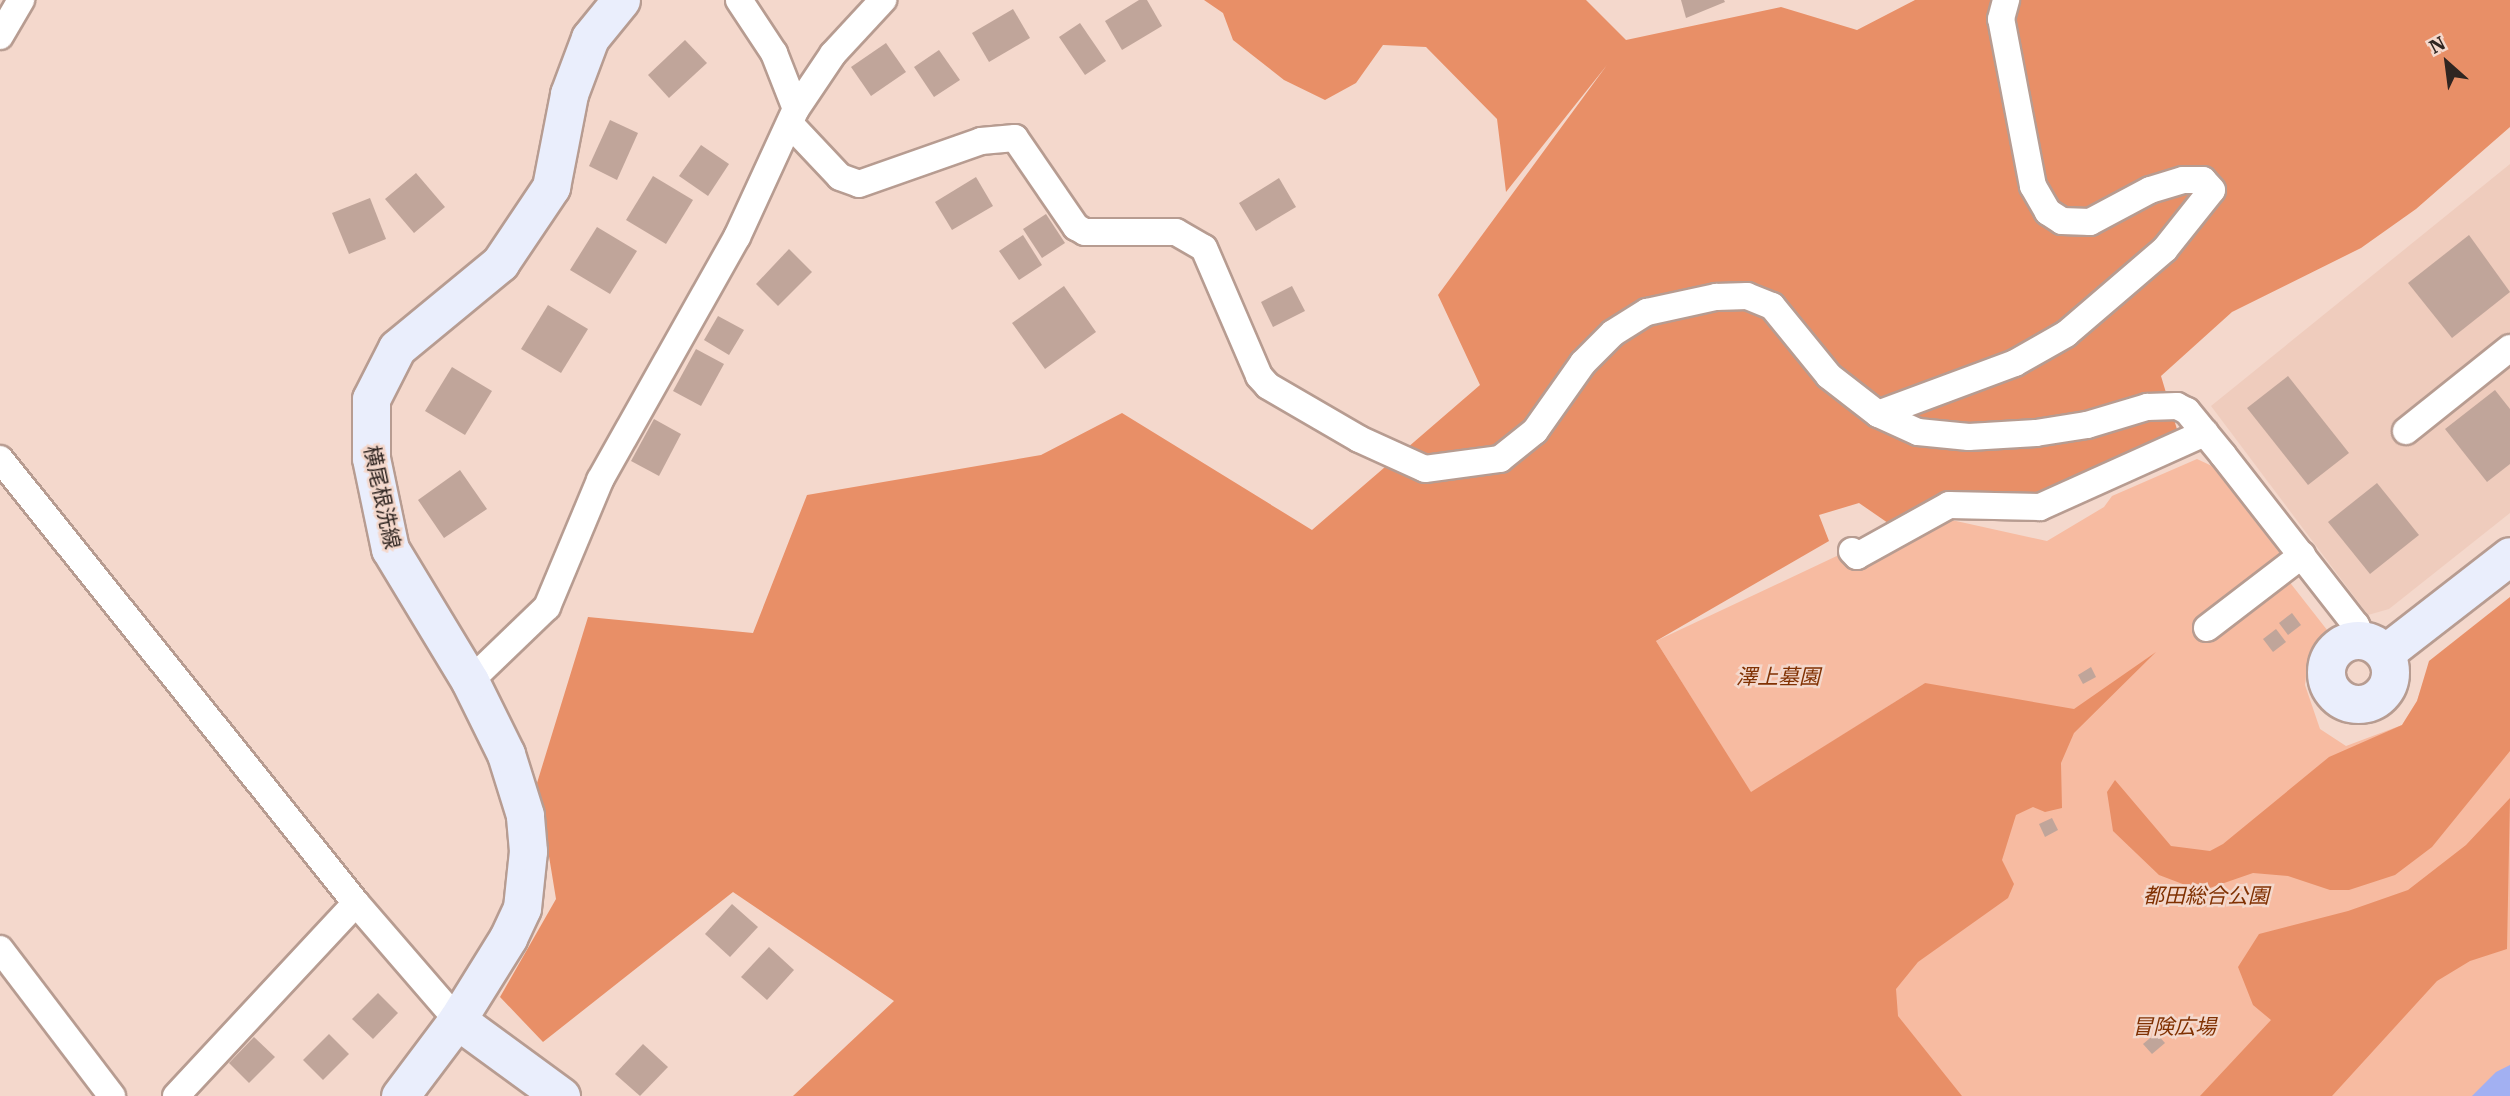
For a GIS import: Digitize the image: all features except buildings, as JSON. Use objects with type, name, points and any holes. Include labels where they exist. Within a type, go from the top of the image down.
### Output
[{"type":"main road","name":"横尾根洗線","points":[[400,1096],[457,1020],[508,938],[522,908],[527,877],[525,815],[517,786],[470,681],[390,549],[371,458],[371,399],[397,348],[500,263],[551,187],[569,94],[590,38],[621,0]]},
{"type":"main road","points":[[2374,647],[2510,556]]},
{"type":"main road","points":[[457,1020],[561,1096]]},
{"type":"street","points":[[0,36],[21,0]]},
{"type":"street","points":[[739,0],[774,53],[794,117],[840,177],[859,184],[981,141],[1015,138],[1076,227],[1085,232],[1176,232],[1204,248],[1259,376],[1268,386],[1346,432],[1425,469],[1500,459],[1535,430],[1583,363],[1613,333],[1647,312],[1706,299],[1747,296],[1772,306],[1829,376],[1878,414],[1918,432],[1969,437],[2049,431],[2167,404],[2187,411],[2374,647]]},
{"type":"street","points":[[470,681],[547,607],[623,435],[737,237],[794,117],[833,54],[883,0]]},
{"type":"street","points":[[1878,414],[2015,363],[2066,334],[2165,249],[2212,190],[2203,180],[2183,180],[2150,190],[2090,222],[2062,222],[2048,212],[2033,186],[2001,19],[2006,0]]},
{"type":"street","points":[[2406,431],[2510,348]]},
{"type":"street","points":[[1852,551],[1857,556],[1949,505],[2040,507],[2205,433]]},
{"type":"street","points":[[0,459],[356,903],[457,1020]]},
{"type":"street","points":[[2207,628],[2302,555]]},
{"type":"street","points":[[176,1096],[356,903]]},
{"type":"street","points":[[0,948],[112,1096]]},
{"type":"shaded area","points":[[1204,0],[1586,0],[1626,40],[1781,7],[1857,30],[1915,0],[2510,0],[2510,127],[2416,209],[2361,248],[2232,312],[2161,376],[2179,436],[2040,497],[1946,494],[1888,523],[1859,503],[1819,515],[1829,541],[1656,641],[1751,792],[1925,683],[2074,709],[2156,652],[2074,733],[2061,763],[2062,808],[2045,812],[2033,807],[2016,815],[2002,860],[2014,884],[2008,898],[1918,962],[1896,989],[1898,1016],[1962,1096],[793,1096],[894,1001],[733,892],[543,1042],[500,997],[556,899],[537,783],[588,617],[753,633],[807,495],[1041,455],[1122,413],[1312,530],[1480,385],[1438,295],[1607,65],[1506,192],[1497,119],[1426,47],[1383,45],[1356,83],[1325,100],[1284,80],[1233,40],[1223,13]]},
{"type":"shaded area","points":[[2510,164],[2510,513],[2389,609],[2368,615],[2211,406]]},
{"type":"shaded area","points":[[2510,597],[2510,751],[2432,847],[2395,875],[2349,890],[2330,890],[2288,876],[2253,873],[2201,891],[2159,875],[2113,831],[2107,792],[2115,780],[2171,846],[2210,851],[2223,844],[2329,757],[2402,725],[2417,701],[2429,661]]},
{"type":"shaded area","points":[[2510,798],[2507,949],[2470,961],[2437,981],[2332,1096],[2200,1096],[2271,1020],[2253,1005],[2238,967],[2259,934],[2348,911],[2408,890],[2466,845]]},
{"type":"green space","name":"都田総合公園","points":[[2197,459],[2212,466],[2285,560],[2277,566],[2331,635],[2308,660],[2305,685],[2320,729],[2346,746],[2402,725],[2417,701],[2425,677],[2510,610],[2510,1096],[1849,1096],[1925,683],[1751,793],[1656,641],[1841,554],[1855,570],[1947,519],[2047,541],[2104,507],[2112,496]]},
{"type":"water","points":[[2510,1065],[2510,1096],[2472,1096],[2496,1072]]},
{"type":"park label","name":"澤上墓園","points":[[1778,676]]},
{"type":"park label","name":"冒険広場","points":[[2174,1026]]}]
